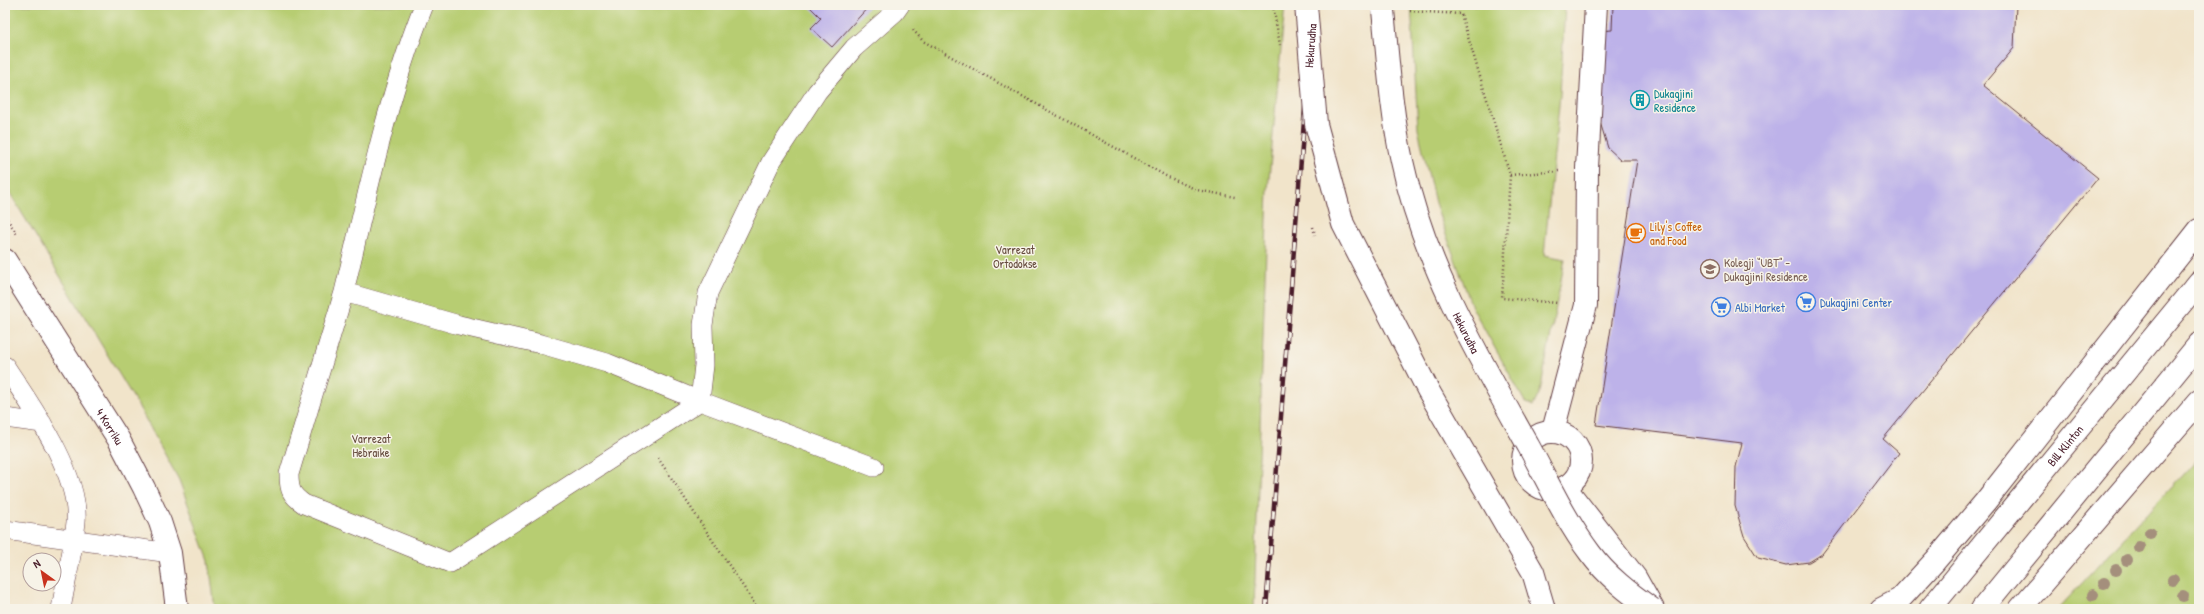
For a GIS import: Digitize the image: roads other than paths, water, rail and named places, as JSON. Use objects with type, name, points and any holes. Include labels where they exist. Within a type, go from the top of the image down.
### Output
[{"type":"main road","name":"Hekurudha","points":[[1306,5],[1316,124],[1344,224],[1428,390],[1533,572],[1544,609]]},
{"type":"main road","points":[[1553,431],[1586,305],[1587,168],[1596,5]]},
{"type":"main road","name":"Hekurudha","points":[[1383,10],[1392,97],[1402,161],[1420,225],[1446,290],[1478,357],[1590,553],[1624,590],[1653,609]]},
{"type":"main road","points":[[1881,609],[1900,599],[1975,514],[2199,230]]},
{"type":"main road","name":"4 Korriku","points":[[5,260],[119,440],[160,522],[170,553],[177,609]]},
{"type":"main road","name":"Bill Klinton","points":[[1930,609],[2199,282]]},
{"type":"main road","points":[[1982,609],[2199,344]]},
{"type":"main road","points":[[2020,609],[2199,401]]},
{"type":"main road","points":[[1553,431],[1563,433],[1571,438],[1577,446],[1581,454],[1581,464],[1578,474],[1572,482],[1565,487],[1555,490],[1536,486],[1529,480],[1523,466],[1524,452],[1528,443],[1535,436],[1553,431]]},
{"type":"main road","points":[[1565,487],[1635,577],[1653,609]]},
{"type":"lane","points":[[424,5],[409,42],[384,129],[344,292],[290,474],[289,488],[293,496],[304,504],[450,563],[700,401]]},
{"type":"lane","points":[[700,401],[704,365],[703,324],[708,294],[771,162],[817,92],[854,48],[897,9]]},
{"type":"lane","points":[[344,292],[459,325],[541,344],[607,363],[700,401],[874,467]]},
{"type":"lane","points":[[5,366],[42,423],[66,471],[73,495],[76,521],[61,609]]},
{"type":"lane","points":[[5,418],[42,423]]},
{"type":"lane","points":[[5,530],[170,553]]},
{"type":"railway","points":[[1266,609],[1313,5]]},
{"type":"place","name":"Dukagjini Residence","points":[[1640,100]]},
{"type":"place","name":"Lily's Coffee and Food","points":[[1636,233]]},
{"type":"place","name":"Kolegji “UBT” - Dukagjini Residence","points":[[1710,269]]},
{"type":"place","name":"Dukagjini Center","points":[[1806,302]]},
{"type":"place","name":"Albi Market","points":[[1721,307]]},
{"type":"park label","name":"Varrezat Ortodokse","points":[[1015,256]]},
{"type":"park label","name":"Varrezat Hebraike","points":[[371,445]]}]
